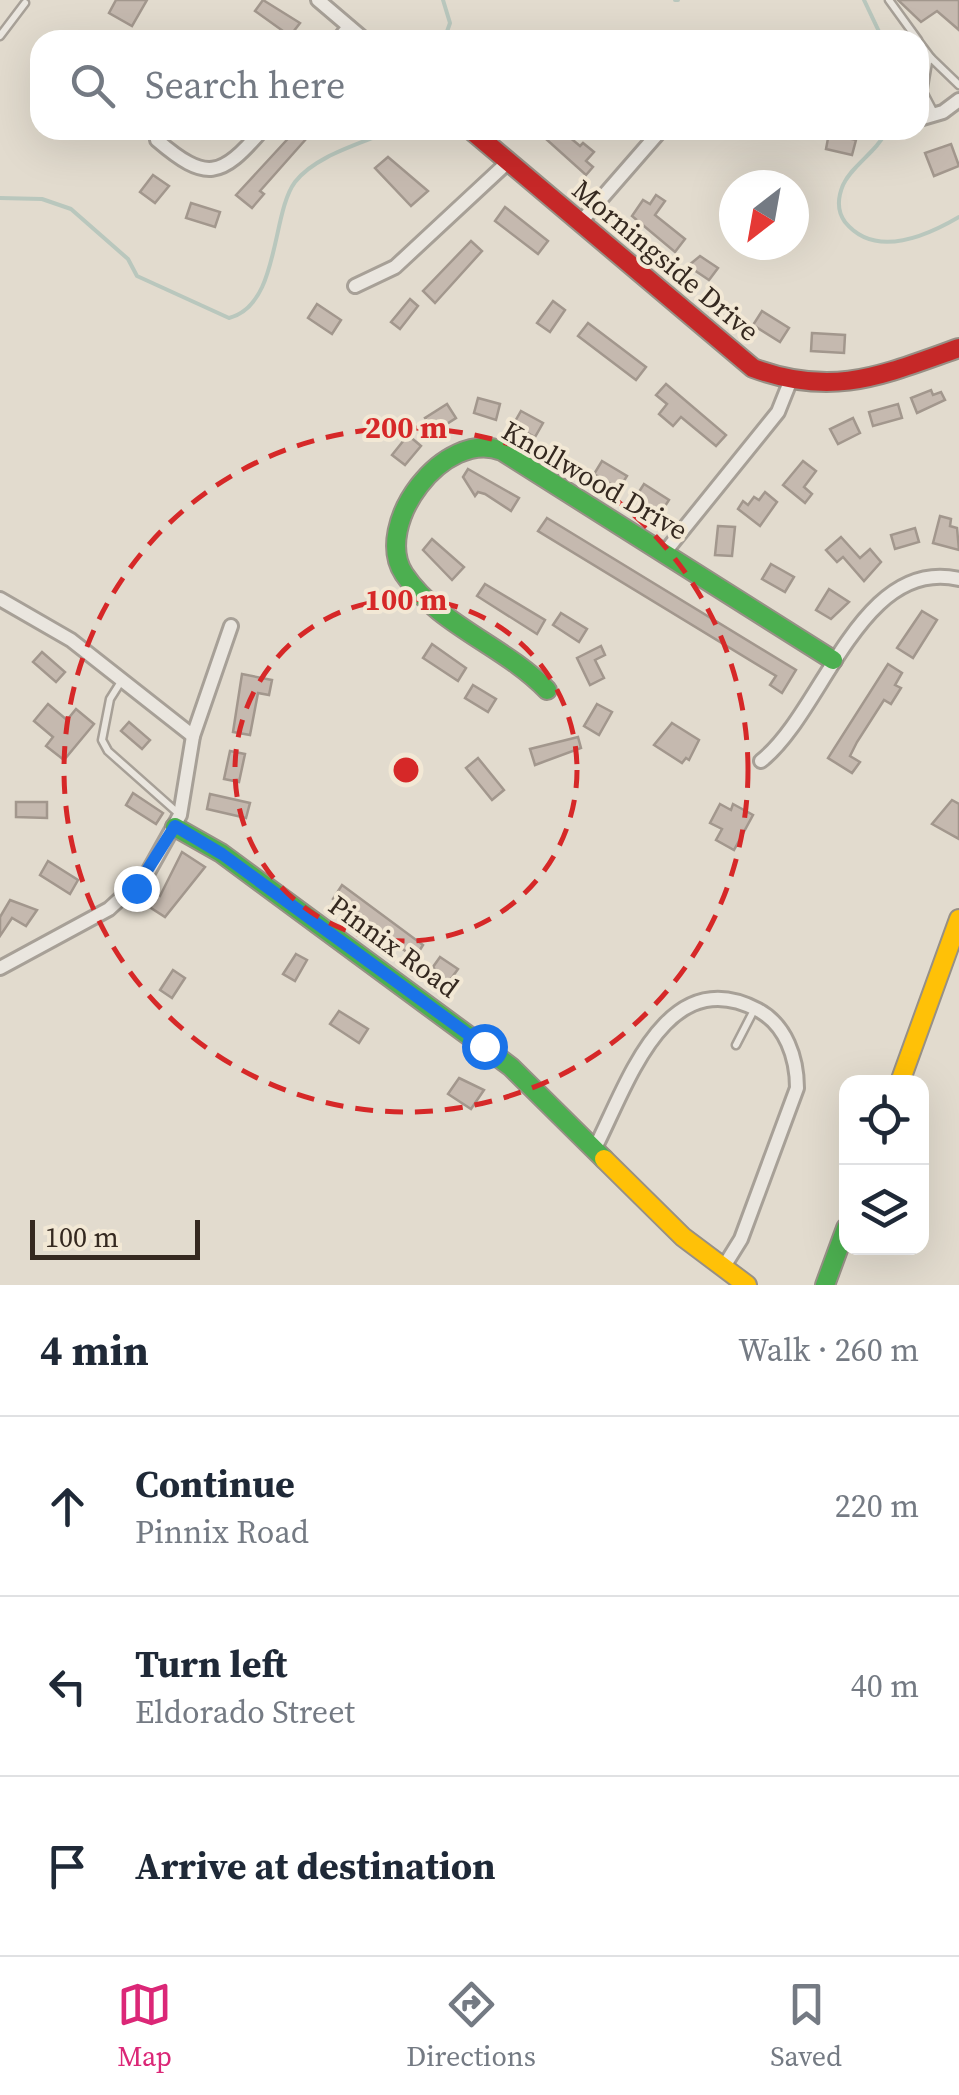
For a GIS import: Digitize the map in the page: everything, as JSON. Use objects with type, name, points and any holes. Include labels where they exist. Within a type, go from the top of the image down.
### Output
[{"type":"street","points":[[318,0],[353,30]]},
{"type":"street","points":[[929,116],[959,100]]},
{"type":"street","points":[[158,140],[188,165],[208,170],[238,159],[254,140]]},
{"type":"street","name":"Morningside Drive","points":[[483,140],[736,358],[790,382],[814,388],[845,386],[959,348]]},
{"type":"street","points":[[580,223],[652,140]]},
{"type":"street","points":[[355,286],[395,268],[508,162]]},
{"type":"street","points":[[665,552],[778,412],[790,382]]},
{"type":"street","name":"Knollwood Drive","points":[[546,690],[531,668],[420,597],[398,566],[395,538],[404,511],[446,458],[470,445],[492,446],[833,660]]},
{"type":"street","points":[[761,761],[779,744],[833,660],[894,590],[919,578],[959,579]]},
{"type":"street","points":[[0,599],[71,640],[193,736]]},
{"type":"street","points":[[0,968],[123,900],[147,874],[178,821],[193,736],[231,626]]},
{"type":"street","name":"Pinnix Road","points":[[178,821],[484,1046],[596,1148],[683,1237],[747,1285]]},
{"type":"street","points":[[903,1075],[959,919]]},
{"type":"street","points":[[596,1148],[658,1027],[683,1008],[712,1000],[740,1001],[770,1017],[786,1039],[797,1066],[797,1088],[741,1239],[722,1268]]},
{"type":"street","points":[[824,1285],[839,1246]]},
{"type":"lane","points":[[890,0],[910,30]]},
{"type":"lane","points":[[0,36],[26,3]]},
{"type":"lane","points":[[929,55],[959,85]]},
{"type":"lane","points":[[929,104],[935,115]]},
{"type":"lane","points":[[122,680],[110,700],[102,740],[108,751],[178,821]]},
{"type":"lane","points":[[736,1045],[755,1009]]},
{"type":"building","points":[[116,0],[147,0],[132,26],[109,13]]},
{"type":"building","points":[[263,0],[300,23],[295,30],[282,30],[255,11]]},
{"type":"building","points":[[898,0],[959,0],[959,30],[937,11],[921,22]]},
{"type":"building","points":[[287,140],[305,140],[260,191],[264,194],[252,208],[236,195]]},
{"type":"building","points":[[547,140],[573,140],[594,152],[586,161],[593,167],[586,175]]},
{"type":"building","points":[[828,140],[856,140],[852,155],[826,149]]},
{"type":"building","points":[[951,144],[959,166],[934,176],[925,153]]},
{"type":"building","points":[[388,157],[428,191],[411,206],[375,168]]},
{"type":"building","points":[[153,175],[169,186],[155,203],[140,192]]},
{"type":"building","points":[[656,195],[665,201],[655,215],[685,239],[675,252],[632,216],[643,200],[650,204]]},
{"type":"building","points":[[191,203],[220,212],[215,227],[186,218]]},
{"type":"building","points":[[505,207],[548,241],[538,254],[495,221]]},
{"type":"building","points":[[471,241],[482,251],[435,303],[423,291]]},
{"type":"building","points":[[700,256],[718,268],[709,280],[688,266]]},
{"type":"building","points":[[410,299],[418,306],[400,329],[391,322]]},
{"type":"building","points":[[553,301],[565,310],[550,332],[537,323]]},
{"type":"building","points":[[317,304],[341,320],[332,334],[308,318]]},
{"type":"building","points":[[762,311],[789,328],[780,342],[753,325]]},
{"type":"building","points":[[588,323],[646,367],[636,380],[578,336]]},
{"type":"building","points":[[812,333],[845,335],[844,353],[811,351]]},
{"type":"building","points":[[666,384],[726,435],[716,446],[681,417],[673,426],[659,414],[667,404],[656,395]]},
{"type":"building","points":[[931,390],[933,395],[941,392],[945,400],[917,413],[911,398]]},
{"type":"building","points":[[478,398],[500,404],[496,420],[474,413]]},
{"type":"building","points":[[447,404],[456,418],[434,432],[425,418]]},
{"type":"building","points":[[898,404],[902,418],[873,426],[869,412]]},
{"type":"building","points":[[521,411],[543,423],[535,437],[513,425]]},
{"type":"building","points":[[853,418],[860,433],[838,444],[830,429]]},
{"type":"building","points":[[408,435],[421,446],[405,465],[392,455]]},
{"type":"building","points":[[602,461],[627,476],[619,489],[594,474]]},
{"type":"building","points":[[803,461],[816,471],[804,487],[812,494],[805,503],[783,485]]},
{"type":"building","points":[[468,469],[519,498],[511,511],[485,494],[478,492],[475,496],[463,477]]},
{"type":"building","points":[[644,484],[669,500],[660,514],[635,498]]},
{"type":"building","points":[[765,492],[777,502],[760,526],[738,509],[743,501],[748,505]]},
{"type":"building","points":[[940,516],[951,519],[950,526],[957,528],[959,550],[933,543]]},
{"type":"building","points":[[547,518],[796,670],[782,693],[770,685],[776,676],[538,531]]},
{"type":"building","points":[[718,526],[735,527],[732,556],[715,555]]},
{"type":"building","points":[[915,528],[919,542],[895,549],[891,535]]},
{"type":"building","points":[[841,537],[860,558],[870,549],[881,562],[864,581],[843,557],[837,562],[826,550]]},
{"type":"building","points":[[432,539],[464,567],[452,580],[423,550]]},
{"type":"building","points":[[771,564],[794,577],[785,592],[762,579]]},
{"type":"building","points":[[485,584],[545,620],[537,634],[477,596]]},
{"type":"building","points":[[829,589],[849,602],[831,619],[816,610]]},
{"type":"building","points":[[922,611],[937,620],[913,658],[897,648]]},
{"type":"building","points":[[561,613],[587,629],[579,642],[553,625]]},
{"type":"building","points":[[432,644],[466,668],[458,681],[423,658]]},
{"type":"building","points":[[601,646],[605,655],[595,660],[604,678],[590,685],[577,658]]},
{"type":"building","points":[[42,652],[65,672],[56,682],[33,662]]},
{"type":"building","points":[[888,664],[902,673],[895,685],[901,688],[891,704],[884,700],[857,742],[850,756],[860,762],[852,773],[828,758]]},
{"type":"building","points":[[242,674],[272,680],[269,695],[258,693],[250,735],[233,732]]},
{"type":"building","points":[[473,685],[496,699],[488,712],[465,698]]},
{"type":"building","points":[[48,704],[67,720],[76,709],[94,724],[64,760],[46,746],[53,737],[34,721]]},
{"type":"building","points":[[597,704],[612,712],[599,735],[584,726]]},
{"type":"building","points":[[129,722],[150,740],[142,749],[121,731]]},
{"type":"building","points":[[672,723],[699,740],[689,760],[686,758],[682,763],[654,745]]},
{"type":"building","points":[[578,737],[581,748],[535,765],[530,749]]},
{"type":"building","points":[[230,751],[245,754],[239,782],[224,779]]},
{"type":"building","points":[[478,758],[504,790],[492,800],[466,768]]},
{"type":"building","points":[[133,793],[163,813],[156,824],[126,805]]},
{"type":"building","points":[[210,794],[250,803],[246,818],[207,809]]},
{"type":"building","points":[[952,800],[959,804],[959,839],[932,824]]},
{"type":"building","points":[[16,802],[47,802],[47,818],[16,817]]},
{"type":"building","points":[[720,804],[731,810],[733,804],[753,815],[734,850],[716,840],[722,829],[710,823]]},
{"type":"building","points":[[182,852],[205,867],[165,917],[145,904],[153,891],[160,896]]},
{"type":"building","points":[[48,861],[78,880],[70,894],[40,875]]},
{"type":"building","points":[[342,885],[423,945],[415,958],[333,899]]},
{"type":"building","points":[[10,900],[37,910],[26,926],[12,918],[0,936],[0,917]]},
{"type":"building","points":[[296,954],[307,960],[295,981],[283,974]]},
{"type":"building","points":[[440,957],[458,969],[448,983],[433,967]]},
{"type":"building","points":[[173,970],[185,978],[172,998],[160,990]]},
{"type":"building","points":[[339,1011],[368,1029],[359,1043],[330,1024]]},
{"type":"building","points":[[459,1078],[484,1090],[471,1109],[448,1094]]},
{"type":"waterway","points":[[443,0],[450,23],[448,30]]},
{"type":"waterway","points":[[864,0],[878,30]]},
{"type":"waterway","points":[[0,198],[42,199],[71,209],[128,259],[137,276],[229,318],[245,310],[266,278],[287,196],[295,182],[327,157],[368,140]]},
{"type":"waterway","points":[[880,140],[843,185],[839,204],[845,222],[857,233],[885,242],[916,237],[959,217]]},
{"type":"traffic: fast","points":[[547,690],[512,660],[453,622],[418,592],[404,574],[397,554],[398,531],[406,507],[437,467],[458,454],[480,448],[502,451],[833,660]]},
{"type":"traffic: fast","points":[[175,827],[221,853],[511,1067],[604,1159]]},
{"type":"traffic: fast","points":[[825,1285],[839,1247]]},
{"type":"traffic: slow","points":[[903,1075],[959,919]]},
{"type":"traffic: slow","points":[[604,1159],[683,1237],[747,1285]]},
{"type":"traffic: jam","points":[[483,140],[753,368],[782,377],[833,382],[881,374],[959,348]]},
{"type":"route","points":[[136,888],[175,826],[222,854],[484,1046]]}]
